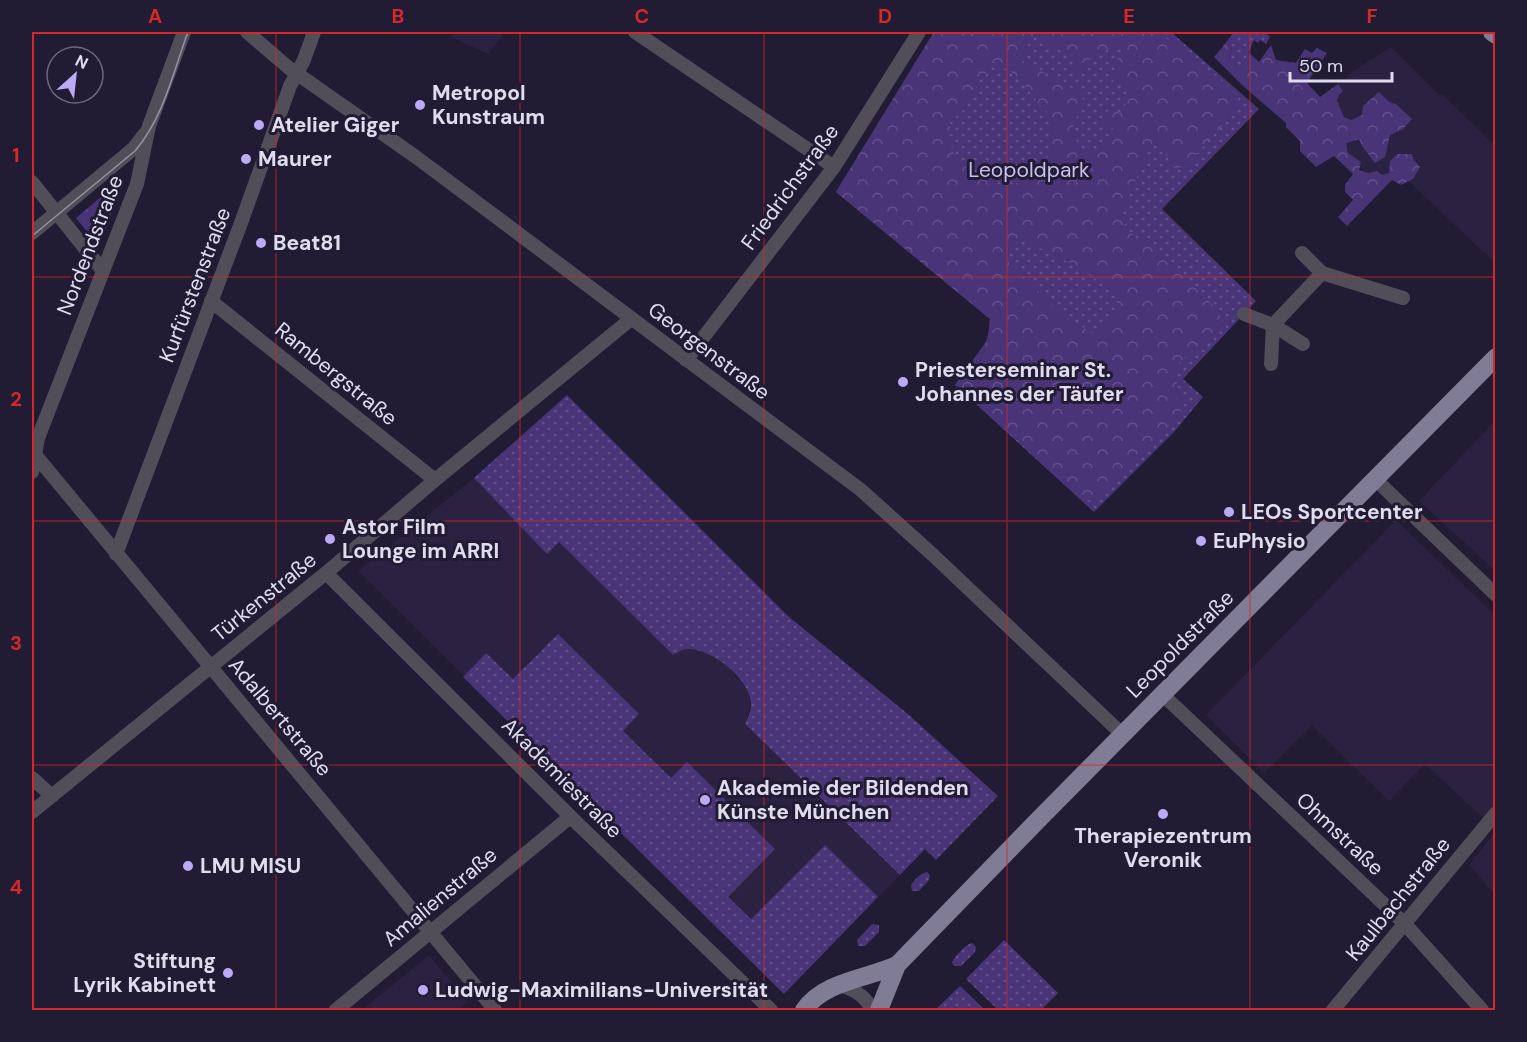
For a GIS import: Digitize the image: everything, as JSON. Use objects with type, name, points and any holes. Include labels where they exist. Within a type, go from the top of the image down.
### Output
[{"type":"main road","points":[[1492,32],[1496,35]]},
{"type":"main road","name":"Leopoldstraße","points":[[804,1011],[815,997],[837,985],[880,973],[897,965],[1122,734],[1496,357]]},
{"type":"main road","name":"Leopoldstraße","points":[[879,1011],[897,965]]},
{"type":"street","name":"Nordendstraße","points":[[32,472],[33,453],[38,438],[136,184],[149,126],[184,32]]},
{"type":"street","name":"Georgenstraße","points":[[247,32],[297,74],[416,157],[861,490],[1122,734]]},
{"type":"street","name":"Kurfürstenstraße","points":[[116,554],[241,223],[290,86],[314,32]]},
{"type":"street","points":[[635,32],[834,167]]},
{"type":"street","name":"Friedrichstraße","points":[[686,360],[834,167],[919,32]]},
{"type":"street","points":[[32,232],[133,148],[149,126]]},
{"type":"street","points":[[32,182],[102,271]]},
{"type":"street","points":[[1302,254],[1322,273],[1402,298]]},
{"type":"street","points":[[1271,364],[1273,325],[1322,273]]},
{"type":"street","name":"Rambergstraße","points":[[211,301],[435,480]]},
{"type":"street","points":[[1244,314],[1273,325],[1303,344]]},
{"type":"street","name":"Türkenstraße","points":[[32,813],[211,668],[631,319]]},
{"type":"street","name":"Adalbertstraße","points":[[33,453],[495,1011]]},
{"type":"street","points":[[1375,479],[1496,594]]},
{"type":"street","name":"Akademiestraße","points":[[326,573],[570,817],[771,1011]]},
{"type":"street","name":"Ohmstraße","points":[[1162,694],[1405,924],[1482,1011]]},
{"type":"street","points":[[32,778],[52,796]]},
{"type":"street","name":"Kaulbachstraße","points":[[1333,1011],[1463,850],[1496,813]]},
{"type":"street","name":"Amalienstraße","points":[[336,1011],[570,817]]},
{"type":"street","points":[[837,985],[855,992],[864,999],[872,1011]]},
{"type":"shaded area","points":[[453,32],[505,32],[488,54],[451,37]]},
{"type":"shaded area","points":[[1391,47],[1440,96],[1442,94],[1495,145],[1494,262],[1403,176],[1371,177],[1336,144],[1320,97]]},
{"type":"shaded area","points":[[1495,421],[1495,571],[1419,501]]},
{"type":"shaded area","name":"Akademie der Bildenden Künste München","points":[[474,478],[547,553],[559,542],[673,655],[683,649],[697,649],[713,655],[729,668],[745,686],[749,695],[751,704],[745,724],[900,875],[784,994],[358,571]]},
{"type":"shaded area","points":[[1396,520],[1495,615],[1495,803],[1483,818],[1425,764],[1389,801],[1312,726],[1264,773],[1206,715]]},
{"type":"shaded area","points":[[1495,832],[1495,895],[1469,865]]},
{"type":"shaded area","name":"Ludwig-Maximilians-Universität","points":[[429,955],[468,1002],[457,1010],[362,1010]]},
{"type":"green space","name":"Leopoldpark","points":[[934,32],[1171,32],[1259,109],[1162,209],[1256,301],[1183,379],[1203,397],[1174,432],[1094,512],[955,385],[988,339],[990,319],[836,192]]},
{"type":"green space","name":"Leopoldpark","points":[[934,32],[1158,32],[1216,76],[1239,97],[1237,109],[1185,167],[1174,168],[1155,137],[1122,211],[1126,230],[1156,250],[1217,309],[1223,323],[1180,362],[1173,374],[1184,401],[1181,413],[1102,497],[1086,501],[955,385],[984,348],[990,319],[836,192]],"holes":[[[1034,35],[1076,60],[1071,69],[1078,71],[1096,54],[1120,42],[1127,50],[1118,57],[1113,82],[1126,89],[1130,96],[1121,113],[1110,109],[1104,114],[1102,121],[1113,128],[1106,142],[1096,152],[1082,147],[1073,132],[1074,124],[1085,102],[1077,91],[1020,59]],[[995,66],[1015,75],[1052,116],[1046,158],[1029,176],[1012,185],[992,183],[972,171],[956,158],[951,145],[950,123],[964,109],[981,79]],[[1020,241],[1027,242],[1068,262],[1115,291],[1116,308],[1100,332],[1091,332],[1064,316],[1009,263],[1009,256],[1014,245]]]},
{"type":"green space","points":[[1234,32],[1265,32],[1270,37],[1266,44],[1260,40],[1258,43],[1254,40],[1241,70],[1229,59],[1232,46],[1228,40]]},
{"type":"green space","points":[[1228,40],[1232,46],[1229,59],[1241,70],[1248,52],[1259,62],[1271,45],[1276,60],[1296,63],[1305,49],[1312,53],[1317,48],[1327,53],[1307,83],[1320,97],[1338,84],[1343,91],[1337,101],[1344,117],[1351,120],[1362,115],[1363,106],[1379,92],[1389,102],[1396,104],[1412,119],[1403,129],[1390,135],[1385,157],[1375,163],[1359,139],[1346,143],[1348,153],[1361,162],[1359,170],[1369,173],[1377,171],[1382,175],[1389,173],[1390,161],[1397,154],[1412,154],[1420,167],[1413,179],[1401,185],[1392,180],[1347,226],[1338,217],[1353,200],[1345,192],[1345,185],[1353,174],[1334,156],[1316,167],[1300,151],[1300,141],[1286,127],[1286,123],[1214,57]]},
{"type":"green space","points":[[121,180],[123,183],[103,236],[93,239],[76,218]]},
{"type":"green space","points":[[567,395],[788,616],[909,715],[998,796],[936,860],[925,849],[900,875],[745,724],[751,702],[748,692],[743,683],[726,665],[696,650],[686,649],[673,655],[559,542],[547,554],[474,478]]},
{"type":"green space","points":[[558,634],[639,714],[623,731],[671,778],[687,762],[775,849],[728,897],[751,919],[825,845],[878,897],[784,994],[463,677],[486,653],[513,679]]},
{"type":"green space","points":[[927,872],[930,875],[929,880],[919,891],[912,891],[911,886],[915,880]]},
{"type":"green space","points":[[872,924],[879,925],[879,932],[865,946],[858,946],[857,940]]},
{"type":"green space","points":[[1004,940],[1058,993],[1041,1010],[998,1010],[966,979]]},
{"type":"green space","points":[[972,943],[976,947],[975,952],[961,966],[954,966],[952,962],[956,956]]},
{"type":"green space","points":[[960,986],[985,1010],[935,1010]]},
{"type":"tram line","points":[[32,236],[135,151],[145,138],[161,109],[188,32]]},
{"type":"place","name":"Metropol Kunstraum","points":[[420,105]]},
{"type":"place","name":"Atelier Giger","points":[[259,125]]},
{"type":"place","name":"Maurer","points":[[246,159]]},
{"type":"place","name":"Beat81","points":[[261,243]]},
{"type":"place","name":"Priesterseminar St. Johannes der Täufer","points":[[903,382]]},
{"type":"place","name":"LEOs Sportcenter","points":[[1229,512]]},
{"type":"place","name":"Astor Film Lounge im ARRI","points":[[330,539]]},
{"type":"place","name":"EuPhysio","points":[[1201,541]]},
{"type":"place","name":"Akademie der Bildenden Künste München","points":[[705,800]]},
{"type":"place","name":"Therapiezentrum Veronik","points":[[1163,814]]},
{"type":"place","name":"LMU MISU","points":[[188,866]]},
{"type":"place","name":"Stiftung Lyrik Kabinett","points":[[228,973]]},
{"type":"place","name":"Ludwig-Maximilians-Universität","points":[[423,990]]}]
